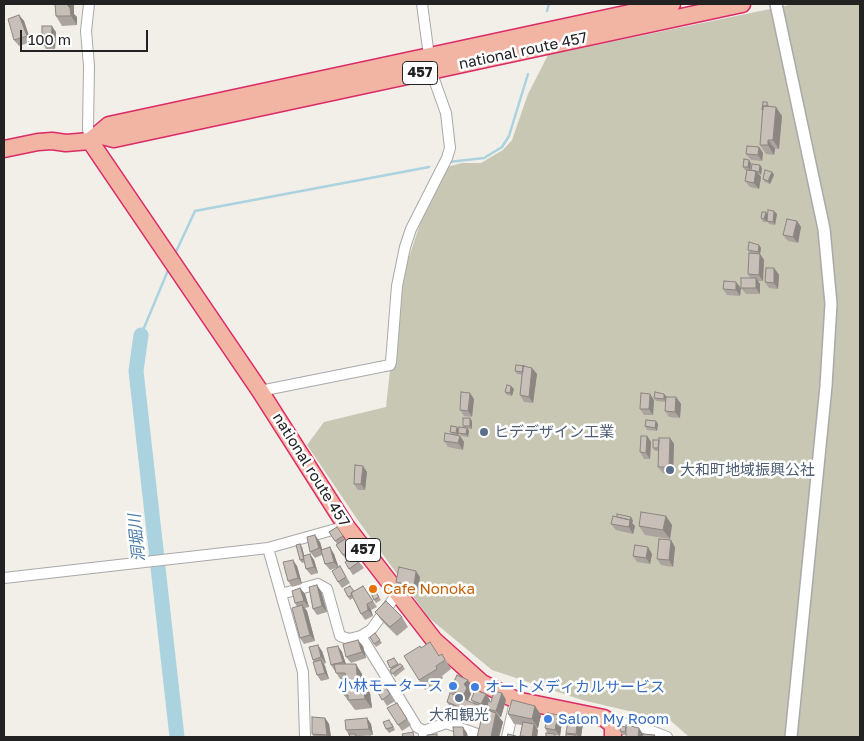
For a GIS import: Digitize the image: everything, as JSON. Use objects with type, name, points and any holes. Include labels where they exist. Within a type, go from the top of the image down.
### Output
[{"type":"highway","name":"national route 457","points":[[430,64],[672,4]]},
{"type":"highway","name":"national route 457","points":[[4,149],[38,142],[66,143],[94,138],[109,125],[742,4]]},
{"type":"highway","name":"national route 457","points":[[94,138],[180,274],[260,391],[346,526],[434,640],[482,683],[516,700],[604,718],[613,731]]},
{"type":"street","points":[[88,4],[86,31],[89,66],[88,129],[94,138]]},
{"type":"street","points":[[260,391],[390,365],[392,362],[397,286],[405,247],[411,229],[447,158],[450,148],[446,113],[430,64],[422,4]]},
{"type":"street","points":[[776,4],[824,229],[831,304],[826,386],[791,737]]},
{"type":"street","points":[[4,578],[268,548],[346,526]]},
{"type":"street","points":[[268,548],[303,672],[305,737]]},
{"type":"street","points":[[281,594],[318,584],[327,589],[340,636],[349,639],[361,636],[371,630],[397,594]]},
{"type":"street","points":[[361,636],[421,734],[446,723],[477,734],[477,737]]},
{"type":"street","points":[[507,737],[516,700]]},
{"type":"street","points":[[613,731],[622,723],[639,726],[667,737]]},
{"type":"shaded area","points":[[794,4],[860,4],[860,737],[689,737],[671,721],[582,700],[492,670],[429,618],[357,519],[307,445],[324,422],[386,407],[399,287],[436,176],[447,167],[462,163],[481,163],[503,150],[512,140],[528,94],[548,55]]},
{"type":"building","points":[[55,4],[68,4],[71,16],[56,16]]},
{"type":"building","points":[[19,15],[27,36],[14,40],[8,19]]},
{"type":"building","points":[[42,26],[52,26],[51,43],[42,43]]},
{"type":"building","points":[[763,102],[767,102],[767,106],[763,106],[762,110]]},
{"type":"building","points":[[763,106],[776,107],[773,140],[768,140],[768,145],[760,145]]},
{"type":"building","points":[[747,146],[759,147],[758,155],[746,154]]},
{"type":"building","points":[[744,159],[749,160],[748,167],[743,167]]},
{"type":"building","points":[[752,164],[760,165],[759,172],[751,170]]},
{"type":"building","points":[[747,170],[756,171],[754,183],[745,181]]},
{"type":"building","points":[[765,170],[772,172],[768,181],[763,179]]},
{"type":"building","points":[[768,210],[774,211],[773,222],[767,221]]},
{"type":"building","points":[[762,212],[766,212],[764,219],[761,218]]},
{"type":"building","points":[[787,219],[797,221],[793,237],[783,235]]},
{"type":"building","points":[[749,242],[759,245],[758,252],[748,250]]},
{"type":"building","points":[[749,253],[760,254],[759,275],[748,274]]},
{"type":"building","points":[[766,268],[774,268],[774,283],[765,282]]},
{"type":"building","points":[[741,278],[756,278],[756,288],[741,288]]},
{"type":"building","points":[[724,281],[736,282],[736,290],[723,289]]},
{"type":"building","points":[[516,365],[525,366],[523,366],[523,372],[515,371]]},
{"type":"building","points":[[523,366],[532,368],[529,397],[520,395]]},
{"type":"building","points":[[507,385],[511,386],[510,393],[505,392]]},
{"type":"building","points":[[461,392],[470,393],[468,411],[460,410]]},
{"type":"building","points":[[655,392],[664,394],[664,399],[654,398]]},
{"type":"building","points":[[641,393],[650,394],[649,409],[640,409]]},
{"type":"building","points":[[666,397],[676,397],[675,412],[665,411]]},
{"type":"building","points":[[463,418],[470,418],[470,426],[463,426]]},
{"type":"building","points":[[646,420],[656,421],[655,428],[645,426]]},
{"type":"building","points":[[451,426],[457,427],[456,433],[450,432]]},
{"type":"building","points":[[459,427],[467,428],[466,434],[458,433]]},
{"type":"building","points":[[445,433],[460,436],[458,443],[444,441]]},
{"type":"building","points":[[641,436],[647,436],[646,453],[640,452]]},
{"type":"building","points":[[659,438],[670,438],[669,467],[658,467]]},
{"type":"building","points":[[653,440],[659,440],[658,448],[653,448]]},
{"type":"building","points":[[355,465],[363,466],[361,484],[354,484]]},
{"type":"building","points":[[641,512],[666,516],[663,530],[639,526]]},
{"type":"building","points":[[617,514],[631,517],[630,520],[617,517]]},
{"type":"building","points":[[613,516],[630,520],[629,527],[611,524]]},
{"type":"building","points":[[337,527],[343,536],[335,541],[329,532]]},
{"type":"building","points":[[315,535],[319,548],[310,552],[307,537]]},
{"type":"building","points":[[345,539],[351,550],[343,555],[336,545]]},
{"type":"building","points":[[659,539],[671,540],[669,560],[657,559]]},
{"type":"building","points":[[300,544],[304,559],[300,560],[296,545]]},
{"type":"building","points":[[635,545],[648,547],[646,558],[633,556]]},
{"type":"building","points":[[330,547],[334,562],[325,564],[321,550]]},
{"type":"building","points":[[310,554],[314,567],[306,569],[303,556]]},
{"type":"building","points":[[354,556],[359,562],[349,569],[345,562]]},
{"type":"building","points":[[293,560],[298,578],[288,581],[283,562]]},
{"type":"building","points":[[340,566],[346,577],[338,582],[332,571]]},
{"type":"building","points":[[399,567],[416,571],[414,586],[396,582]]},
{"type":"building","points":[[317,585],[322,606],[313,609],[309,587]]},
{"type":"building","points":[[350,586],[354,591],[348,597],[344,589]]},
{"type":"building","points":[[363,586],[373,601],[367,604],[368,610],[361,614],[351,593]]},
{"type":"building","points":[[300,588],[304,601],[295,603],[292,591]]},
{"type":"building","points":[[374,589],[379,597],[374,600],[370,591]]},
{"type":"building","points":[[386,601],[402,617],[390,627],[375,612]]},
{"type":"building","points":[[302,605],[310,635],[300,638],[292,608]]},
{"type":"building","points":[[375,633],[380,640],[374,644],[370,637]]},
{"type":"building","points":[[358,640],[362,652],[346,657],[343,644]]},
{"type":"building","points":[[430,642],[439,656],[442,654],[445,660],[436,666],[437,669],[419,680],[404,656]]},
{"type":"building","points":[[318,645],[321,657],[313,660],[309,647]]},
{"type":"building","points":[[338,646],[343,662],[331,665],[327,648]]},
{"type":"building","points":[[394,658],[398,664],[390,668],[387,661]]},
{"type":"building","points":[[321,660],[325,673],[317,675],[313,662]]},
{"type":"building","points":[[334,664],[356,664],[358,684],[363,684],[365,699],[348,700],[348,695],[344,695],[342,679],[346,678],[345,673],[336,673]]},
{"type":"building","points":[[400,664],[403,666],[392,674],[390,670]]},
{"type":"building","points":[[457,675],[468,680],[464,684],[467,688],[463,696],[450,690]]},
{"type":"building","points":[[383,683],[390,694],[382,700],[375,687]]},
{"type":"building","points":[[475,690],[486,694],[481,704],[471,700]]},
{"type":"building","points":[[494,691],[502,693],[496,711],[487,709],[488,701],[491,702]]},
{"type":"building","points":[[450,693],[480,706],[476,714],[447,702]]},
{"type":"building","points":[[512,700],[535,706],[532,719],[508,714]]},
{"type":"building","points":[[397,703],[407,719],[398,725],[387,708]]},
{"type":"building","points":[[484,709],[496,713],[491,737],[477,737]]},
{"type":"building","points":[[548,713],[558,715],[555,730],[545,728]]},
{"type":"building","points":[[569,715],[578,717],[576,734],[566,733]]},
{"type":"building","points":[[312,717],[325,718],[327,735],[312,734]]},
{"type":"building","points":[[367,718],[369,729],[346,730],[345,720]]},
{"type":"building","points":[[389,720],[393,727],[386,729],[383,722]]},
{"type":"building","points":[[523,722],[534,724],[532,737],[520,736]]},
{"type":"building","points":[[626,725],[639,728],[638,737],[626,737]]},
{"type":"building","points":[[621,726],[626,727],[625,732],[620,731]]},
{"type":"building","points":[[453,727],[463,727],[464,737],[454,737]]},
{"type":"building","points":[[413,732],[414,737],[403,737],[402,734]]},
{"type":"building","points":[[546,733],[555,734],[555,737],[546,737]]},
{"type":"building","points":[[349,734],[355,734],[356,737],[350,737]]},
{"type":"building","points":[[437,734],[437,737],[427,737],[427,735]]},
{"type":"building","points":[[508,734],[516,736],[516,737],[507,737]]},
{"type":"building","points":[[566,734],[575,735],[575,737],[566,737]]},
{"type":"building","points":[[643,734],[655,735],[654,737],[642,737]]},
{"type":"waterway","points":[[547,11],[549,4]]},
{"type":"waterway","points":[[449,162],[484,158],[502,147],[509,136],[528,74]]},
{"type":"waterway","points":[[175,254],[195,211],[429,167]]},
{"type":"waterway","points":[[141,335],[169,268]]},
{"type":"waterway","name":"洞堀川","points":[[141,335],[136,371],[177,737]]},
{"type":"place","name":"ヒデデザイン工業","points":[[484,432]]},
{"type":"place","name":"大和町地域振興公社","points":[[670,470]]},
{"type":"place","name":"Cafe Nonoka","points":[[373,589]]},
{"type":"place","name":"小林モータース","points":[[453,686]]},
{"type":"place","name":"オートメディカルサービス","points":[[475,687]]},
{"type":"place","name":"大和観光","points":[[459,698]]},
{"type":"place","name":"Salon My Room","points":[[548,719]]}]
